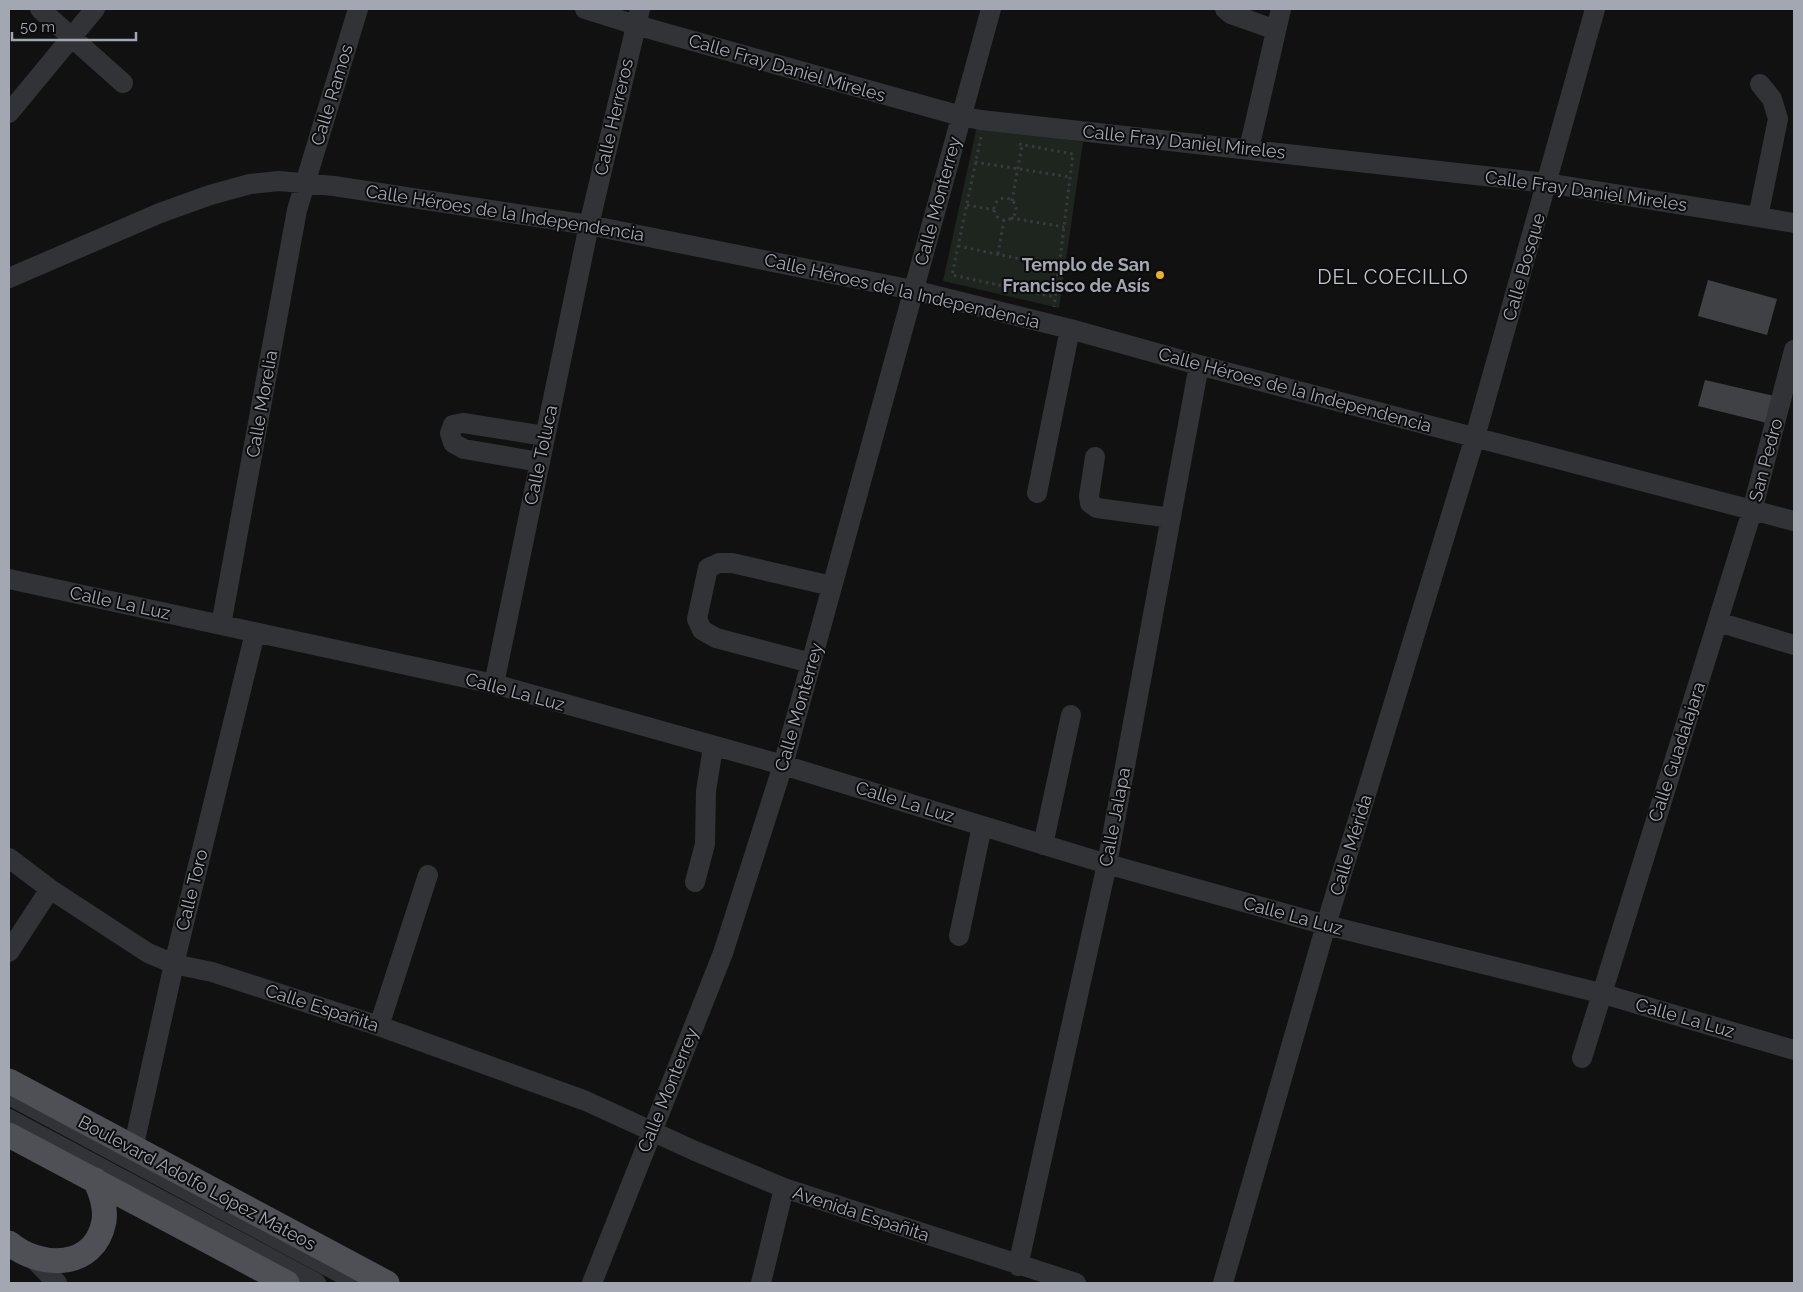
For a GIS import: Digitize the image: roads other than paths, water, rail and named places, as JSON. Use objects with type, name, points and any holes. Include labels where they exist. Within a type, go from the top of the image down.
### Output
[{"type":"main road","name":"Boulevard Adolfo López Mateos","points":[[9,1081],[133,1149],[387,1283]]},
{"type":"main road","points":[[13,1139],[96,1180],[287,1283]]},
{"type":"main road","points":[[9,1243],[32,1258],[60,1262],[72,1259],[92,1245],[98,1237],[104,1220],[104,1203],[96,1180]]},
{"type":"street","points":[[40,9],[124,83]]},
{"type":"street","points":[[9,113],[95,9]]},
{"type":"street","name":"Calle Ramos","points":[[306,182],[358,9]]},
{"type":"street","name":"Calle Fray Daniel Mireles","points":[[585,9],[638,17],[961,116],[1547,183],[1794,222]]},
{"type":"street","name":"Calle Monterrey","points":[[592,1283],[723,953],[783,765],[992,9]]},
{"type":"street","points":[[1225,9],[1231,14],[1276,30]]},
{"type":"street","points":[[1249,149],[1281,9]]},
{"type":"street","name":"Calle Bosque","points":[[1475,438],[1596,9]]},
{"type":"street","name":"Calle Herreros","points":[[589,225],[638,17]]},
{"type":"street","points":[[1758,217],[1778,118],[1772,99],[1760,84]]},
{"type":"street","name":"Calle Héroes de la Independencia","points":[[9,278],[160,213],[210,195],[250,184],[279,181],[306,182],[589,225],[913,290],[1070,329],[1199,365],[1794,521]]},
{"type":"street","name":"Calle Morelia","points":[[221,626],[297,210],[306,182]]},
{"type":"street","name":"Calle Toluca","points":[[494,684],[589,225]]},
{"type":"street","points":[[1036,493],[1070,329]]},
{"type":"street","name":"San Pedro","points":[[1752,511],[1794,350]]},
{"type":"street","name":"Calle Jalapa","points":[[1018,1266],[1107,864],[1199,365]]},
{"type":"street","points":[[540,462],[464,449],[453,443],[450,433],[453,425],[463,423],[545,436]]},
{"type":"street","name":"Calle Mérida","points":[[1223,1283],[1326,925],[1475,438]]},
{"type":"street","points":[[1094,457],[1089,496],[1090,503],[1097,508],[1171,518]]},
{"type":"street","name":"Calle Guadalajara","points":[[1582,1058],[1600,993],[1752,511]]},
{"type":"street","points":[[811,663],[716,638],[702,630],[697,619],[708,568],[719,563],[732,563],[832,586]]},
{"type":"street","name":"Calle La Luz","points":[[9,579],[494,684],[713,747],[783,765],[1107,864],[1326,925],[1600,993],[1794,1050]]},
{"type":"street","points":[[1718,622],[1794,645]]},
{"type":"street","name":"Calle Toro","points":[[133,1149],[174,964],[255,633]]},
{"type":"street","points":[[1043,845],[1070,715]]},
{"type":"street","points":[[694,882],[705,844],[706,791],[713,747]]},
{"type":"street","points":[[959,936],[982,826]]},
{"type":"street","name":"Calle Españita","points":[[9,858],[50,889],[148,953],[174,964],[222,975],[379,1026],[586,1101],[652,1130]]},
{"type":"street","points":[[379,1026],[428,875]]},
{"type":"street","points":[[9,952],[50,889]]},
{"type":"street","points":[[9,1095],[359,1283]]},
{"type":"street","points":[[9,1119],[316,1283]]},
{"type":"street","name":"Avenida Españita","points":[[652,1130],[695,1151],[784,1188],[1018,1266],[1076,1283]]},
{"type":"street","points":[[761,1283],[784,1188]]},
{"type":"street","points":[[9,1232],[57,1283]]},
{"type":"place","name":"Templo de San Francisco de Asís","points":[[1160,275]]},
{"type":"district","name":"DEL COECILLO","points":[[1393,277]]}]
